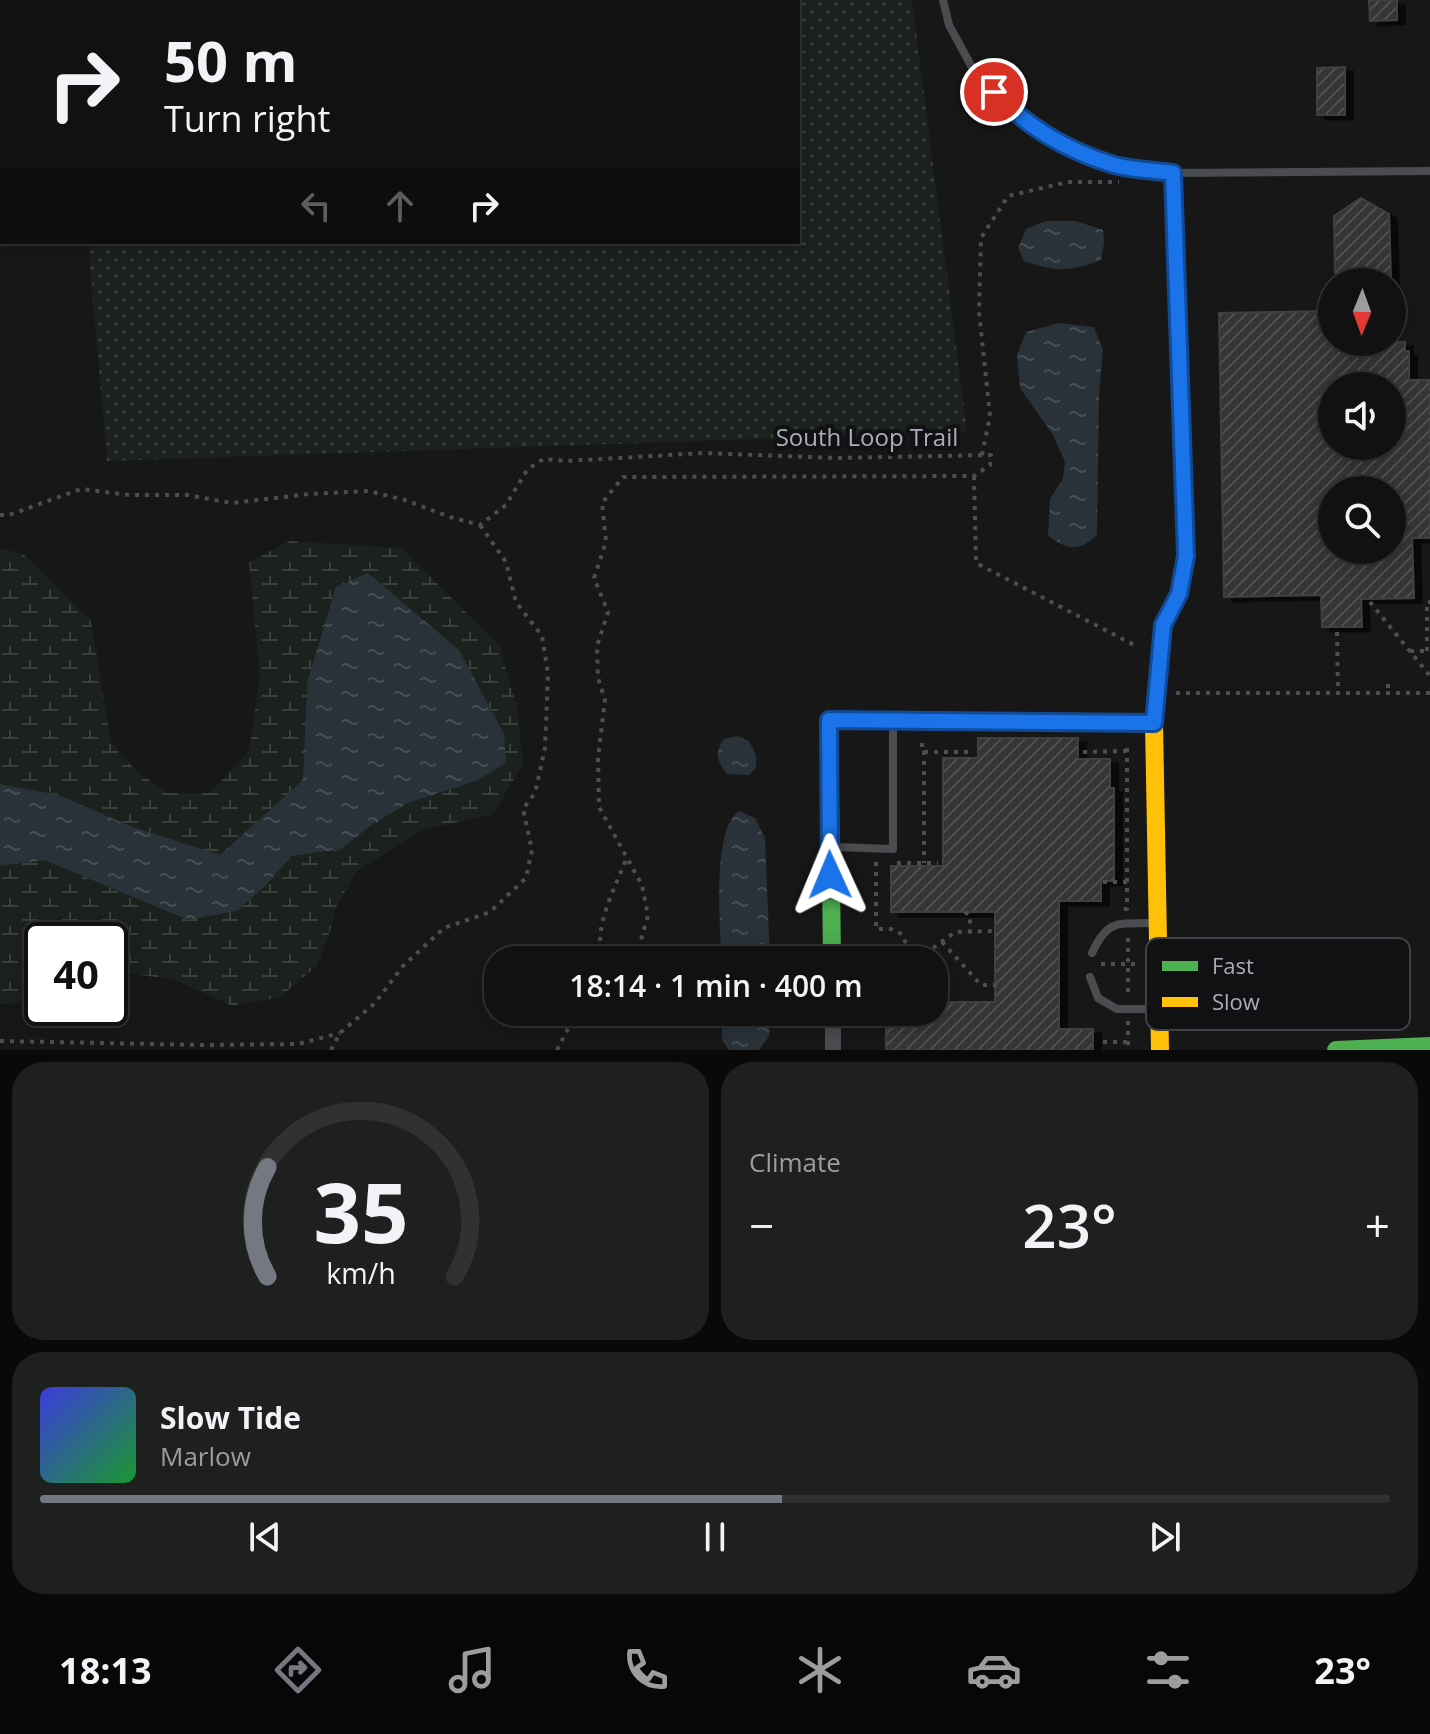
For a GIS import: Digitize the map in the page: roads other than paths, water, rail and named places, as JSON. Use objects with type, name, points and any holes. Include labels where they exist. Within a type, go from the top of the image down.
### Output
[{"type":"street","points":[[1158,938],[1154,723],[1163,625],[1179,594],[1186,556],[1173,173]]},
{"type":"street","points":[[832,946],[829,720],[1154,723]]},
{"type":"street","points":[[833,1026],[833,1050]]},
{"type":"street","points":[[1160,1030],[1160,1050]]},
{"type":"street","points":[[1336,1050],[1430,1046]]},
{"type":"lane","points":[[943,0],[949,25],[974,71],[1014,114],[1054,140],[1113,165],[1173,173],[1430,171]]},
{"type":"lane","points":[[830,847],[893,849],[893,721]]},
{"type":"lane","points":[[1092,953],[1101,932],[1119,924],[1158,923]]},
{"type":"lane","points":[[1090,977],[1098,998],[1117,1009],[1146,1009]]},
{"type":"water","points":[[1046,221],[1076,221],[1103,230],[1101,260],[1062,269],[1024,261],[1018,248],[1026,229]]},
{"type":"water","points":[[1059,323],[1094,327],[1103,350],[1099,393],[1097,535],[1073,547],[1048,536],[1050,499],[1063,479],[1065,462],[1053,435],[1020,388],[1017,355],[1026,332]]},
{"type":"water","points":[[368,573],[459,650],[504,734],[506,763],[476,781],[408,803],[373,824],[341,849],[292,856],[237,911],[188,920],[44,860],[0,866],[0,784],[59,795],[130,826],[220,855],[303,780],[307,683],[336,587]]},
{"type":"water","points":[[737,736],[749,741],[756,755],[756,768],[749,775],[727,774],[719,761],[719,748],[724,739]]},
{"type":"water","points":[[739,811],[755,818],[765,838],[769,946],[720,946],[721,858],[730,821]]},
{"type":"water","points":[[722,1026],[770,1026],[769,1036],[759,1050],[729,1050],[722,1040]]}]
